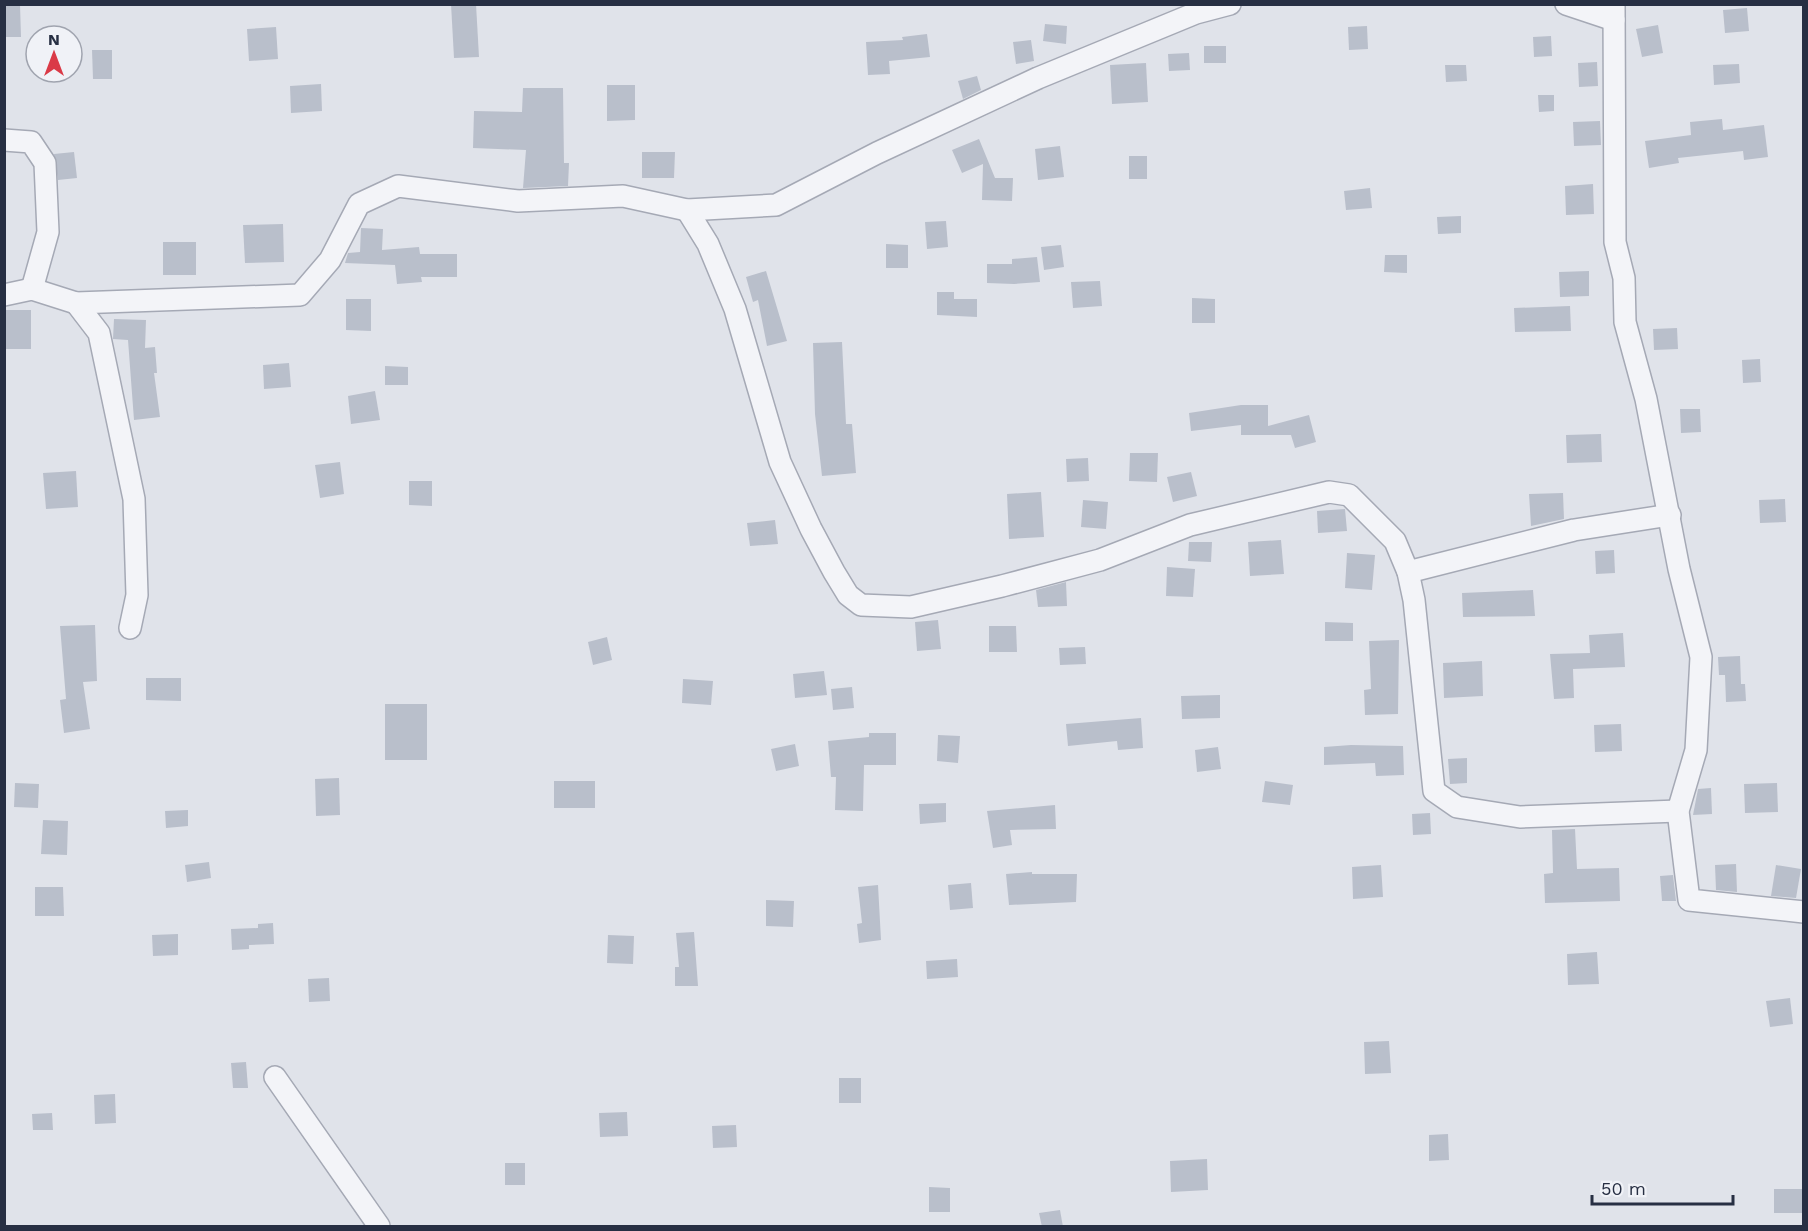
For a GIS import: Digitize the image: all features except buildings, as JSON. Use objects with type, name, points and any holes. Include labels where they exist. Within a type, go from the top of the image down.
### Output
[{"type":"street","points":[[4,295],[32,289],[76,303],[300,295],[330,260],[358,204],[398,186],[518,201],[623,196],[687,210],[776,205],[877,153],[1038,78],[1196,13],[1230,4]]},
{"type":"street","points":[[1566,4],[1614,12],[1615,242],[1623,278],[1625,322],[1647,399],[1679,568],[1701,657],[1696,750],[1678,811],[1689,900],[1803,912]]},
{"type":"street","points":[[4,140],[31,142],[45,163],[48,232],[32,289]]},
{"type":"street","points":[[687,210],[708,244],[735,309],[780,462],[834,572],[848,595],[861,605],[912,607],[1100,560],[1190,525],[1329,492],[1350,495],[1395,541],[1408,572],[1414,600],[1434,791],[1457,807],[1520,817],[1678,811]]},
{"type":"street","points":[[76,303],[99,333],[134,499],[137,595],[130,628]]},
{"type":"street","points":[[1408,572],[1574,530],[1670,515]]},
{"type":"street","points":[[275,1077],[379,1227]]}]
